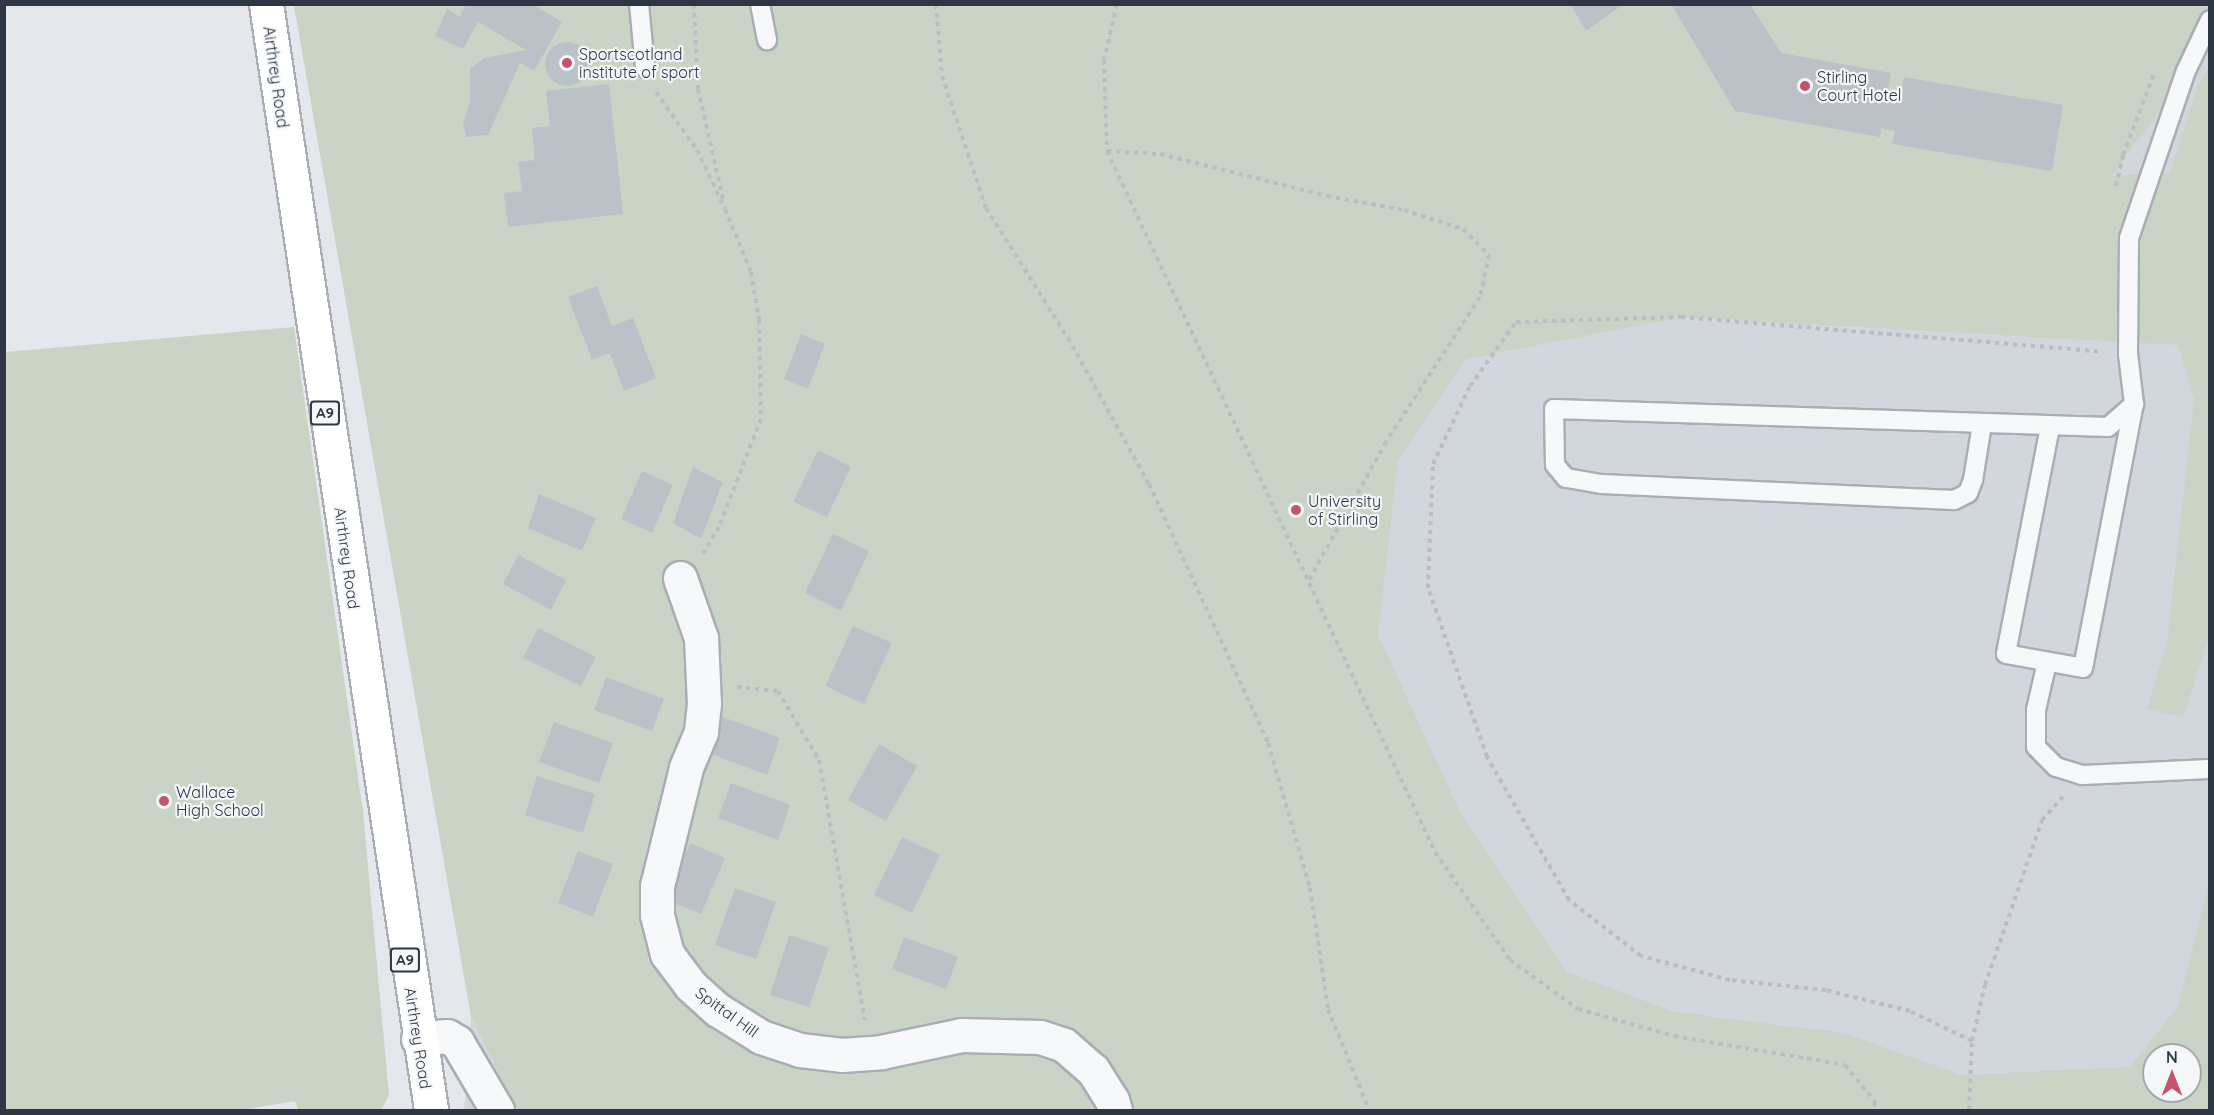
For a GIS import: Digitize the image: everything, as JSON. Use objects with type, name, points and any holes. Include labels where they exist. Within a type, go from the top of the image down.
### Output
[{"type":"main road","name":"Airthrey Road","points":[[266,4],[418,1040],[431,1110]]},
{"type":"street","name":"Spittal Hill","points":[[680,578],[701,638],[703,687],[701,732],[686,768],[657,886],[657,915],[667,954],[697,992],[761,1037],[800,1050],[842,1055],[871,1052],[962,1035],[1040,1037],[1064,1045],[1093,1070],[1113,1100],[1115,1110]]},
{"type":"street","points":[[418,1040],[447,1036],[457,1042],[497,1110]]},
{"type":"lane","points":[[639,4],[645,68]]},
{"type":"lane","points":[[760,4],[766,40]]},
{"type":"lane","points":[[2050,427],[2006,654],[2083,668],[2134,404],[2128,354],[2129,238],[2186,71],[2210,20]]},
{"type":"lane","points":[[1982,424],[1973,480],[1968,493],[1954,500],[1601,484],[1566,478],[1555,465],[1554,409],[1982,424],[2050,427],[2108,427],[2134,404]]},
{"type":"lane","points":[[2048,662],[2036,710],[2036,747],[2056,767],[2082,775],[2210,769]]},
{"type":"path","points":[[694,4],[698,89],[725,209]]},
{"type":"path","points":[[936,4],[942,76],[986,207],[1068,338],[1149,484],[1268,743],[1310,888],[1328,1009],[1370,1110]]},
{"type":"path","points":[[1117,4],[1104,60],[1107,151],[1434,852],[1510,960],[1578,1009],[1674,1036],[1845,1065],[1875,1102],[1874,1110]]},
{"type":"path","points":[[645,68],[645,75],[697,150],[725,209],[751,272],[759,320],[761,419],[719,527],[699,563],[680,578]]},
{"type":"path","points":[[1107,151],[1160,154],[1327,196],[1404,210],[1463,230],[1489,255],[1480,297],[1386,442],[1308,580]]},
{"type":"path","points":[[1972,1041],[1910,1011],[1826,990],[1730,980],[1641,956],[1569,900],[1487,757],[1428,588],[1433,464],[1470,386],[1516,322],[1681,317],[2128,354]]},
{"type":"path","points":[[703,687],[778,691],[819,760],[871,1052]]},
{"type":"path","points":[[1969,1110],[1972,1041],[1985,985],[2042,820],[2082,775]]},
{"type":"shaded area","name":"University of Stirling","points":[[294,5],[2209,5],[2209,1110],[464,1110],[471,1016]]},
{"type":"green space","name":"University of Stirling","points":[[294,5],[2209,5],[2209,47],[2111,176],[2170,173],[2196,90],[2209,68],[2210,635],[2183,717],[2147,709],[2167,642],[2194,400],[2178,345],[1681,317],[1466,359],[1398,460],[1378,635],[1459,810],[1567,972],[1675,1012],[1843,1033],[1962,1075],[2130,1067],[2142,1052],[2142,1103],[2202,1103],[2202,1043],[2149,1043],[2178,1006],[2209,883],[2209,1110],[517,1110],[471,1016]]},
{"type":"green space","name":"Wallace High School","points":[[294,327],[363,812],[389,1095],[381,1110],[298,1110],[295,1101],[243,1110],[5,1110],[5,352]]},
{"type":"building","points":[[466,4],[532,4],[562,22],[534,71],[520,63],[488,135],[466,137],[463,125],[470,100],[470,69],[484,58],[526,50],[478,22],[463,49],[435,36],[447,9],[460,17]]},
{"type":"building","points":[[1570,4],[1624,4],[1586,31]]},
{"type":"building","name":"Stirling Court Hotel","points":[[1671,4],[1750,4],[1781,53],[1891,73],[1887,95],[1900,97],[1904,77],[2063,105],[2052,171],[1892,144],[1895,131],[1881,128],[1880,137],[1735,111]]},
{"type":"building","name":"Sportscotland institute of sport","points":[[567,42],[583,48],[589,64],[583,80],[567,86],[551,80],[545,64],[551,48]]},
{"type":"building","points":[[609,84],[623,214],[508,227],[504,193],[522,191],[518,162],[535,160],[532,128],[550,126],[546,91]]},
{"type":"building","points":[[597,286],[612,326],[633,318],[656,378],[624,391],[610,353],[592,360],[568,297]]},
{"type":"building","points":[[801,334],[825,344],[808,389],[784,379]]},
{"type":"building","points":[[818,450],[851,467],[827,517],[793,502]]},
{"type":"building","points":[[693,467],[723,482],[701,539],[673,523]]},
{"type":"building","points":[[642,471],[673,485],[652,533],[621,519]]},
{"type":"building","points":[[539,494],[596,518],[582,551],[528,528]]},
{"type":"building","points":[[833,534],[869,551],[841,611],[805,593]]},
{"type":"building","points":[[518,555],[566,580],[551,610],[503,584]]},
{"type":"building","points":[[853,626],[892,643],[864,704],[825,686]]},
{"type":"building","points":[[538,628],[596,657],[581,686],[523,658]]},
{"type":"building","points":[[606,677],[664,699],[652,731],[594,710]]},
{"type":"building","points":[[723,717],[780,738],[767,775],[709,753]]},
{"type":"building","points":[[554,722],[613,743],[599,783],[539,762]]},
{"type":"building","points":[[879,744],[917,766],[886,821],[848,800]]},
{"type":"building","points":[[537,776],[595,794],[583,833],[525,815]]},
{"type":"building","points":[[731,783],[790,805],[778,840],[718,818]]},
{"type":"building","points":[[902,837],[940,855],[912,913],[874,895]]},
{"type":"building","points":[[690,843],[725,858],[701,914],[666,900]]},
{"type":"building","points":[[578,851],[613,864],[593,917],[558,903]]},
{"type":"building","points":[[735,888],[776,902],[756,959],[715,945]]},
{"type":"building","points":[[789,935],[829,948],[809,1007],[770,995]]},
{"type":"building","points":[[904,937],[958,957],[946,989],[892,969]]},
{"type":"place","name":"Sportscotland institute of sport","points":[[567,63]]},
{"type":"place","name":"Stirling Court Hotel","points":[[1805,86]]},
{"type":"place","name":"University of Stirling","points":[[1296,510]]},
{"type":"place","name":"Wallace High School","points":[[164,801]]}]
